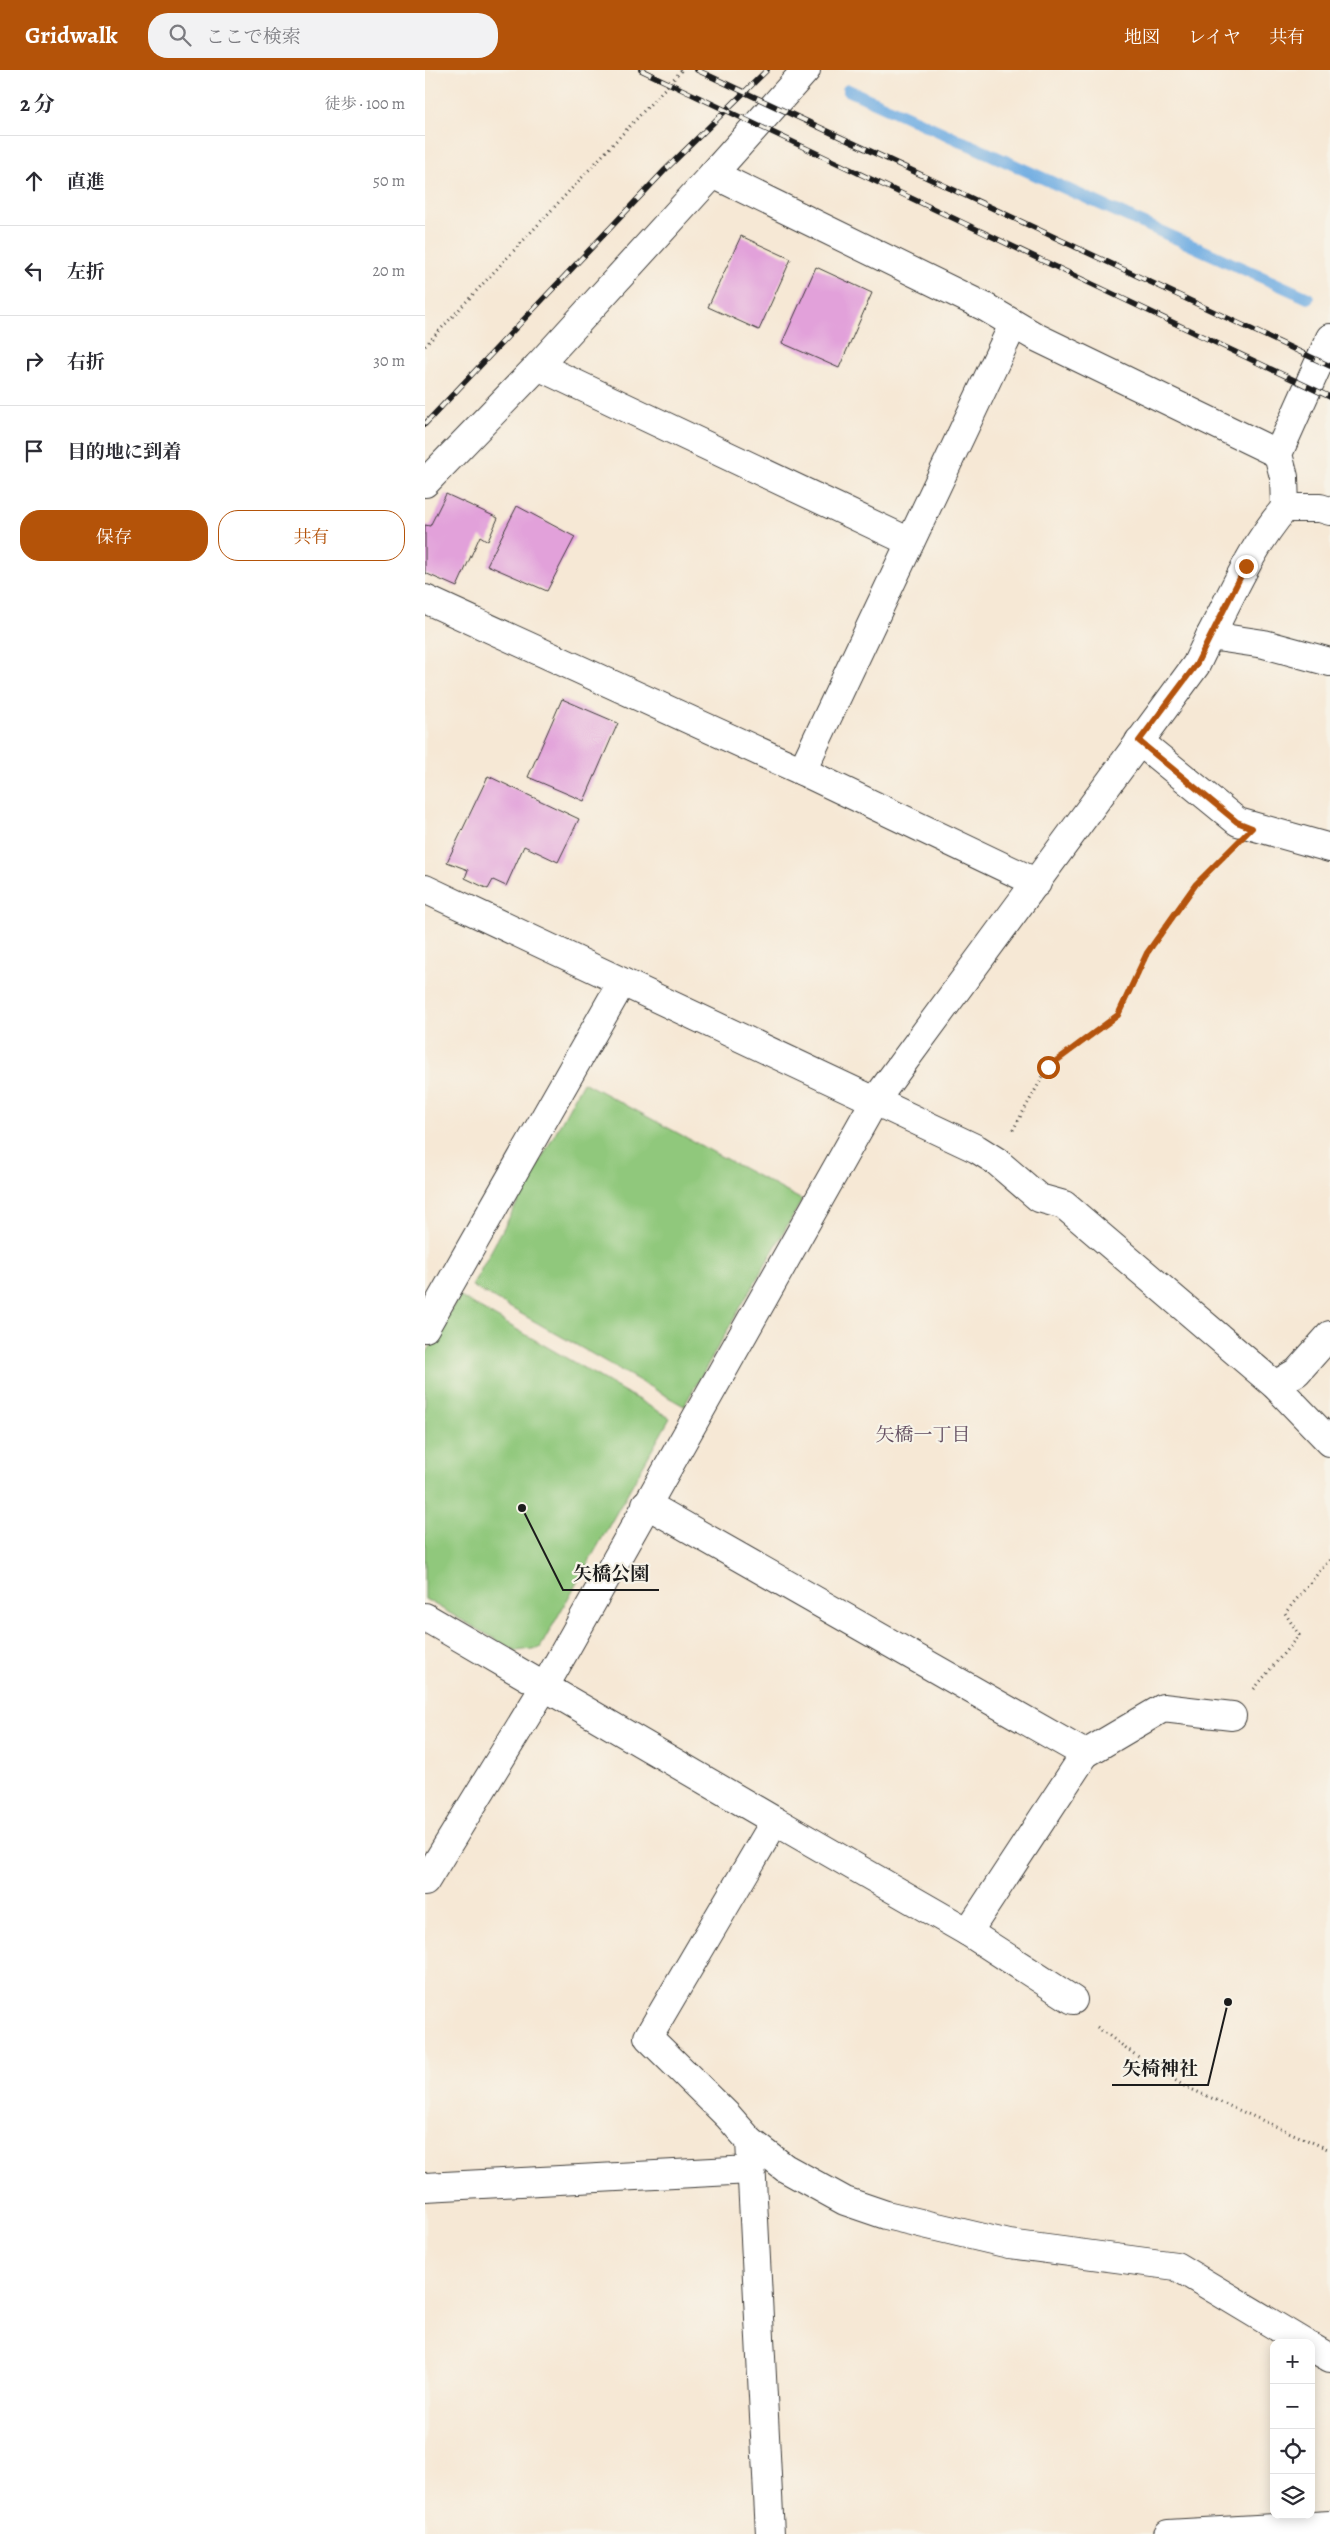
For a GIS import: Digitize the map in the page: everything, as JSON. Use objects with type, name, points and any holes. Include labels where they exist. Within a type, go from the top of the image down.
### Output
[{"type":"street","points":[[425,483],[538,366],[806,70]]},
{"type":"street","points":[[713,174],[985,307],[1013,325],[1278,454]]},
{"type":"street","points":[[802,771],[1013,325]]},
{"type":"street","points":[[425,1882],[545,1686],[874,1102],[1196,665],[1269,526],[1285,508],[1284,477],[1278,454],[1330,338]]},
{"type":"street","points":[[538,366],[910,542]]},
{"type":"street","points":[[1285,508],[1320,508],[1330,510]]},
{"type":"street","points":[[425,599],[802,771],[1037,883]]},
{"type":"street","points":[[1210,636],[1264,644],[1330,662]]},
{"type":"street","points":[[1139,741],[1237,822],[1252,828],[1330,848]]},
{"type":"street","points":[[425,889],[977,1149],[996,1161],[1039,1198],[1065,1205],[1275,1385],[1330,1442]]},
{"type":"street","points":[[425,1328],[622,982]]},
{"type":"street","points":[[1275,1385],[1297,1372],[1330,1335]]},
{"type":"street","points":[[646,1504],[1085,1754]]},
{"type":"street","points":[[425,1617],[968,1932],[1073,2000]]},
{"type":"street","points":[[968,1932],[1085,1754],[1163,1708],[1231,1716]]},
{"type":"street","points":[[775,1821],[648,2037],[728,2116],[750,2142],[785,2168],[845,2201],[886,2215],[1009,2244],[1176,2266],[1297,2339]]},
{"type":"street","points":[[750,2142],[770,2534]]},
{"type":"street","points":[[425,2187],[751,2170]]},
{"type":"street","points":[[1315,2349],[1330,2358]]},
{"type":"street","points":[[1168,2534],[1330,2525]]},
{"type":"path","points":[[425,346],[682,70]]},
{"type":"path","points":[[996,1161],[1048,1067],[1118,1015],[1147,953],[1196,884],[1252,828]]},
{"type":"path","points":[[1231,1716],[1299,1635],[1285,1613],[1330,1559]]},
{"type":"path","points":[[1073,2000],[1098,2028],[1137,2056],[1185,2086],[1330,2150]]},
{"type":"green space","points":[[583,1082],[802,1200],[684,1406],[472,1286]]},
{"type":"green space","points":[[459,1296],[670,1418],[540,1648],[516,1651],[425,1599],[425,1356]]},
{"type":"building","points":[[741,236],[791,259],[759,330],[708,307]]},
{"type":"building","points":[[816,267],[872,293],[839,368],[782,343]]},
{"type":"building","points":[[446,494],[498,518],[488,541],[480,536],[457,587],[425,573],[425,525],[430,526]]},
{"type":"building","points":[[517,506],[575,537],[547,591],[487,565]]},
{"type":"building","points":[[562,699],[618,723],[584,801],[528,777]]},
{"type":"building","points":[[488,776],[579,819],[558,862],[524,846],[506,886],[493,880],[488,889],[465,878],[468,870],[447,862]]},
{"type":"waterway","points":[[848,90],[1308,298]]},
{"type":"railway","points":[[641,70],[1330,397]]},
{"type":"railway","points":[[697,70],[1330,366]]},
{"type":"railway","points":[[425,424],[665,170],[767,70]]},
{"type":"place","name":"矢橋公園","points":[[522,1508]]},
{"type":"place","name":"矢椅神社","points":[[1228,2002]]},
{"type":"district","name":"矢橋一丁目","points":[[923,1435]]},
{"type":"route","points":[[1048,1067],[1118,1015],[1147,953],[1196,884],[1252,828],[1237,822],[1139,741],[1196,665],[1246,566]]}]
